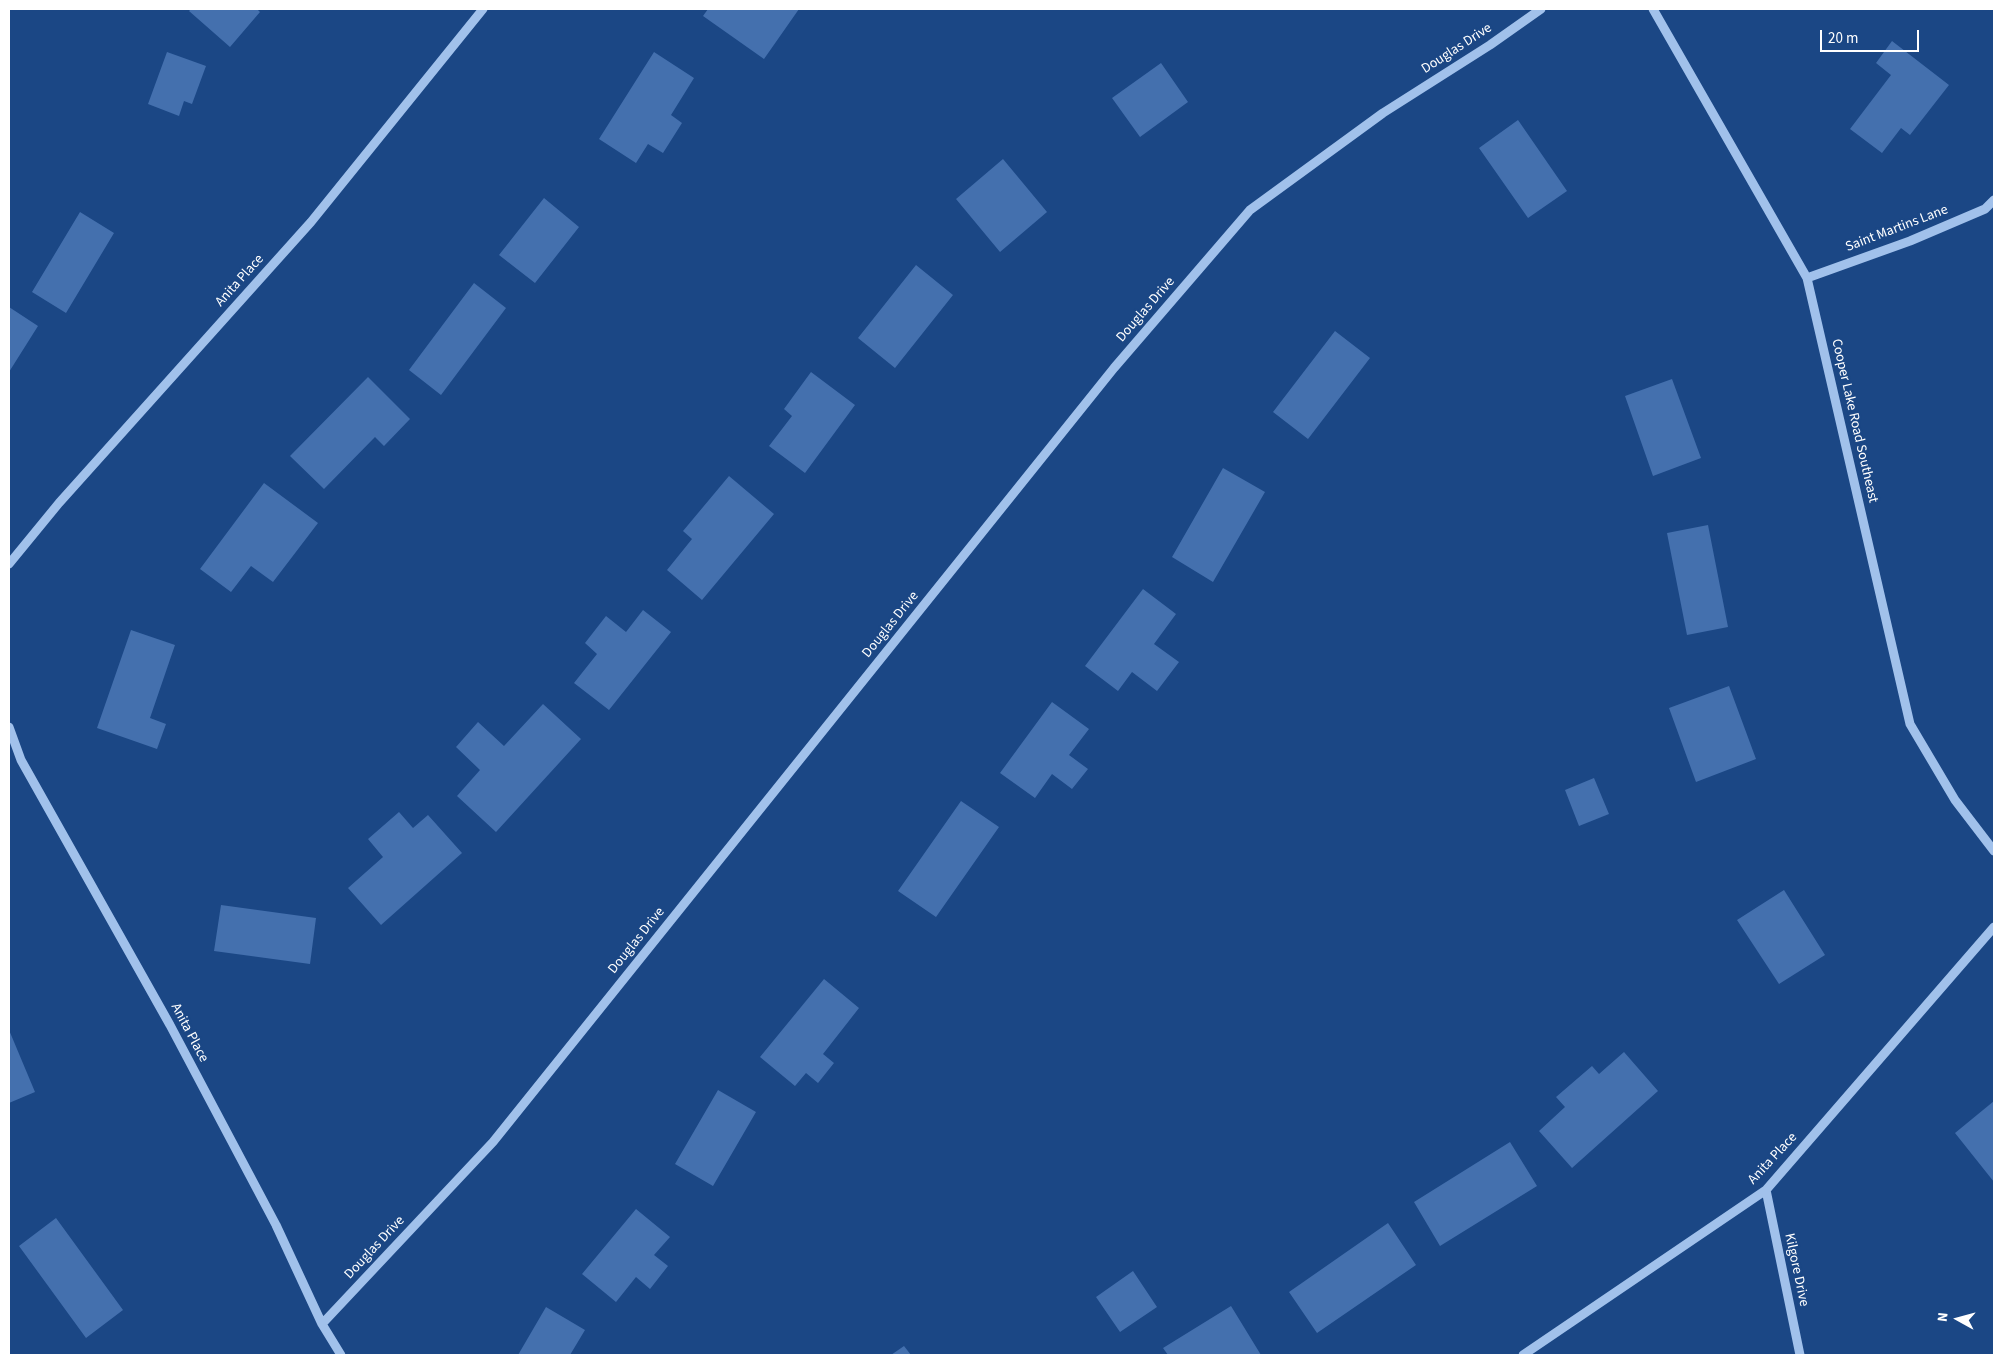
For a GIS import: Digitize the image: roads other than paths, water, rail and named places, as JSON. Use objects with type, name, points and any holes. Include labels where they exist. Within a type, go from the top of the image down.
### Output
[{"type":"street","name":"Anita Place","points":[[9,564],[58,503],[311,222],[483,9]]},
{"type":"street","name":"Douglas Drive","points":[[322,1324],[494,1142],[1114,368],[1250,210],[1383,113],[1490,45],[1541,9]]},
{"type":"street","name":"Cooper Lake Road Southeast","points":[[1654,9],[1807,278],[1910,724],[1955,800],[1994,851]]},
{"type":"street","name":"Saint Martins Lane","points":[[1807,278],[1910,241],[1985,209],[1994,200]]},
{"type":"street","name":"Anita Place","points":[[9,727],[21,760],[170,1026],[276,1225],[322,1324],[340,1355]]},
{"type":"street","name":"Anita Place","points":[[1523,1355],[1766,1190],[1994,927]]},
{"type":"street","name":"Kilgore Drive","points":[[1766,1190],[1800,1355]]}]
